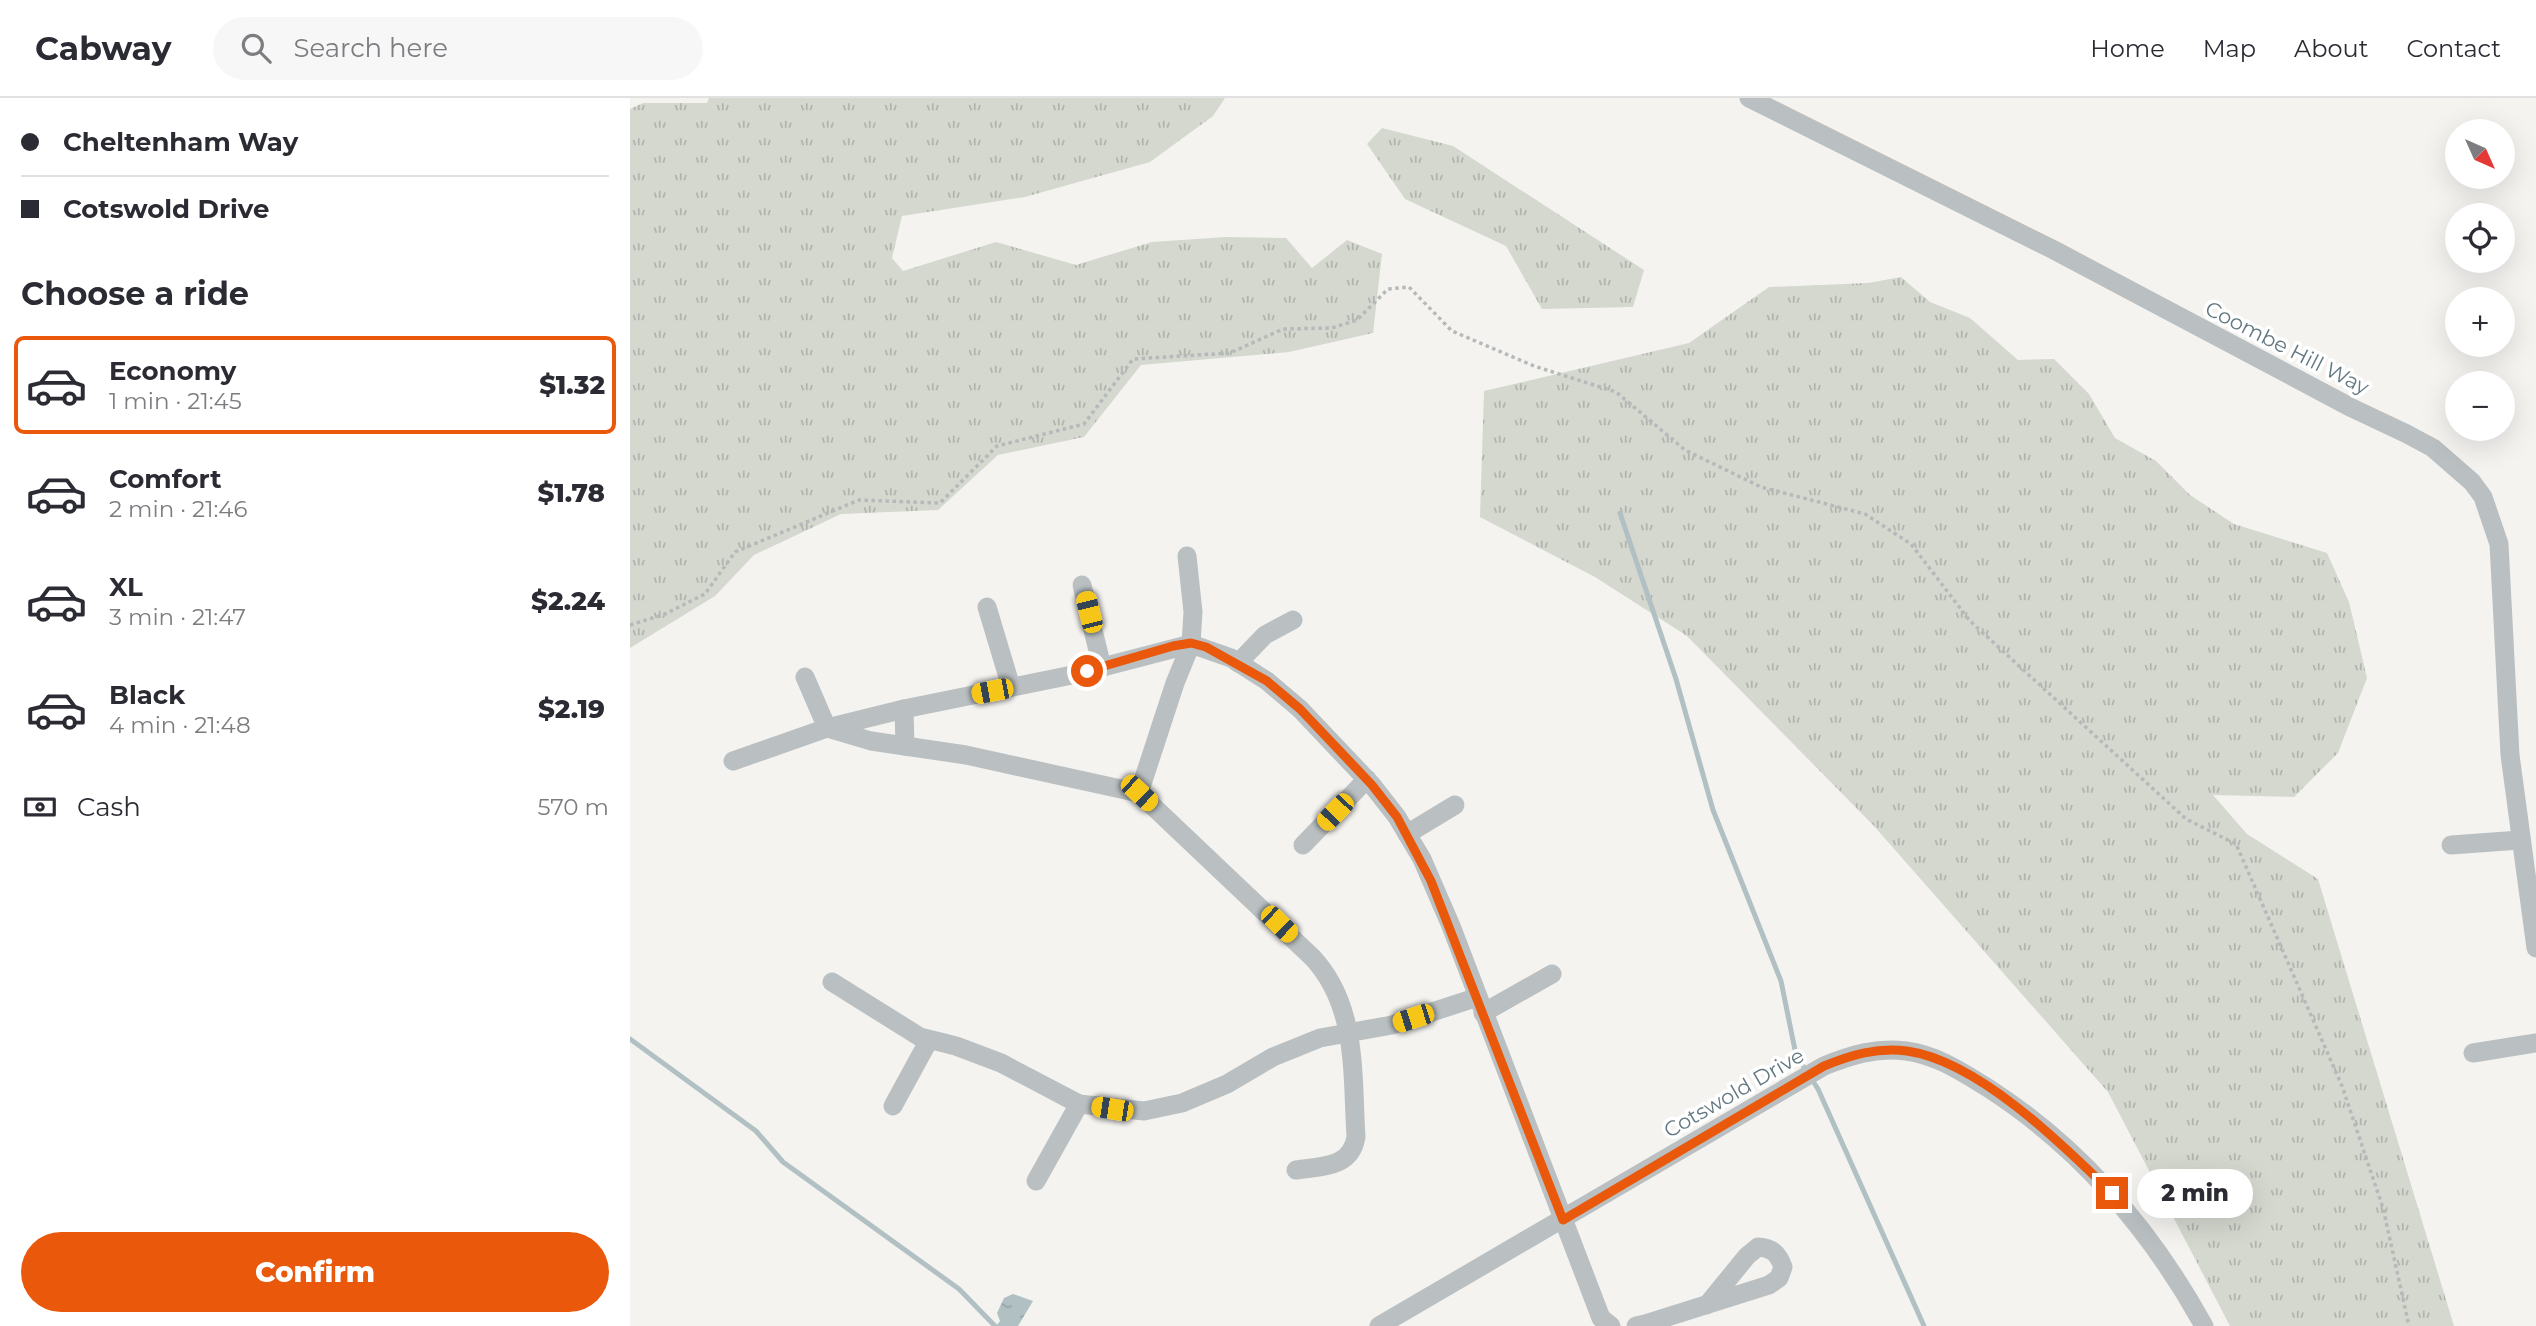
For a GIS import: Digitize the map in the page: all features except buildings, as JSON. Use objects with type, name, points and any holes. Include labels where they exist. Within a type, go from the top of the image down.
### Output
[{"type":"street","name":"Coombe Hill Way","points":[[1749,98],[2054,250],[2433,448],[2472,482],[2483,497],[2499,544],[2510,755],[2536,948]]},
{"type":"street","points":[[1139,793],[1175,682],[1191,643],[1193,612],[1187,556]]},
{"type":"street","points":[[1082,585],[1102,667]]},
{"type":"street","points":[[987,607],[1011,687]]},
{"type":"street","points":[[1238,663],[1259,640],[1293,620]]},
{"type":"street","points":[[733,761],[827,729],[904,709],[1102,667],[1191,643],[1206,647],[1267,681],[1300,709],[1367,779],[1407,834],[1451,926],[1601,1318],[1611,1326]]},
{"type":"street","points":[[805,677],[827,729]]},
{"type":"street","points":[[904,709],[905,746]]},
{"type":"street","points":[[827,729],[871,741],[1044,770],[1139,793],[1329,975],[1350,1032],[1356,1137],[1354,1150],[1339,1163],[1296,1170]]},
{"type":"street","points":[[1303,845],[1367,779]]},
{"type":"street","points":[[1407,834],[1455,805]]},
{"type":"street","name":"Coombe Hill Way","points":[[2521,840],[2536,861]]},
{"type":"street","points":[[2451,845],[2521,840]]},
{"type":"street","points":[[832,982],[887,1019],[929,1040],[956,1046],[1002,1063],[1079,1104],[1144,1111],[1182,1103],[1227,1084],[1273,1057],[1320,1038],[1481,1005],[1552,974]]},
{"type":"street","points":[[893,1106],[929,1040]]},
{"type":"street","points":[[2473,1053],[2536,1043]]},
{"type":"street","name":"Cotswold Drive","points":[[1379,1326],[1824,1066],[1851,1055],[1898,1051],[1945,1062],[2018,1107],[2112,1193],[2161,1254],[2204,1326]]},
{"type":"street","points":[[1036,1181],[1079,1104]]},
{"type":"street","points":[[1636,1326],[1707,1305]]},
{"type":"path","points":[[630,625],[665,614],[705,594],[735,552],[859,500],[940,503],[997,446],[1084,424],[1133,359],[1230,353],[1283,329],[1332,328],[1357,320],[1388,289],[1409,288],[1452,331],[1534,366],[1616,392],[1685,450],[1761,487],[1865,514],[1911,544],[1970,621],[2186,819],[2236,844],[2342,1086],[2384,1208],[2409,1326]]},
{"type":"green space","points":[[709,98],[1225,98],[1213,116],[1150,162],[1025,197],[902,216],[892,258],[903,271],[996,242],[1076,265],[1152,242],[1226,237],[1286,238],[1312,268],[1347,240],[1382,254],[1373,333],[1289,352],[1141,365],[1084,437],[998,455],[938,510],[841,514],[754,555],[715,596],[630,648],[630,109],[643,103],[707,103]]},
{"type":"green space","points":[[1382,128],[1453,146],[1644,270],[1633,307],[1542,309],[1506,246],[1405,199],[1367,144]]},
{"type":"green space","points":[[1901,277],[1930,302],[1970,318],[2018,360],[2054,359],[2089,394],[2115,438],[2156,461],[2190,495],[2234,524],[2327,553],[2349,602],[2367,678],[2338,753],[2294,797],[2213,795],[2247,834],[2318,879],[2454,1326],[2230,1326],[2108,1092],[1874,826],[1687,636],[1595,577],[1480,517],[1484,391],[1689,343],[1769,287],[1868,283]]},
{"type":"water","points":[[1013,1294],[1033,1301],[1018,1326],[996,1326],[1000,1321],[997,1313],[1004,1298]]},
{"type":"waterway","points":[[1620,513],[1676,679],[1713,810],[1781,981],[1796,1055],[1818,1089],[1924,1326]]},
{"type":"waterway","points":[[630,1039],[756,1131],[783,1162],[959,1289],[995,1326]]},
{"type":"route","points":[[1087,671],[1173,646],[1191,643],[1206,647],[1231,658],[1267,681],[1300,709],[1372,785],[1397,817],[1422,859],[1451,926],[1563,1220],[1824,1066],[1851,1055],[1889,1050],[1906,1051],[1945,1062],[2018,1107],[2078,1159],[2112,1193]]}]
